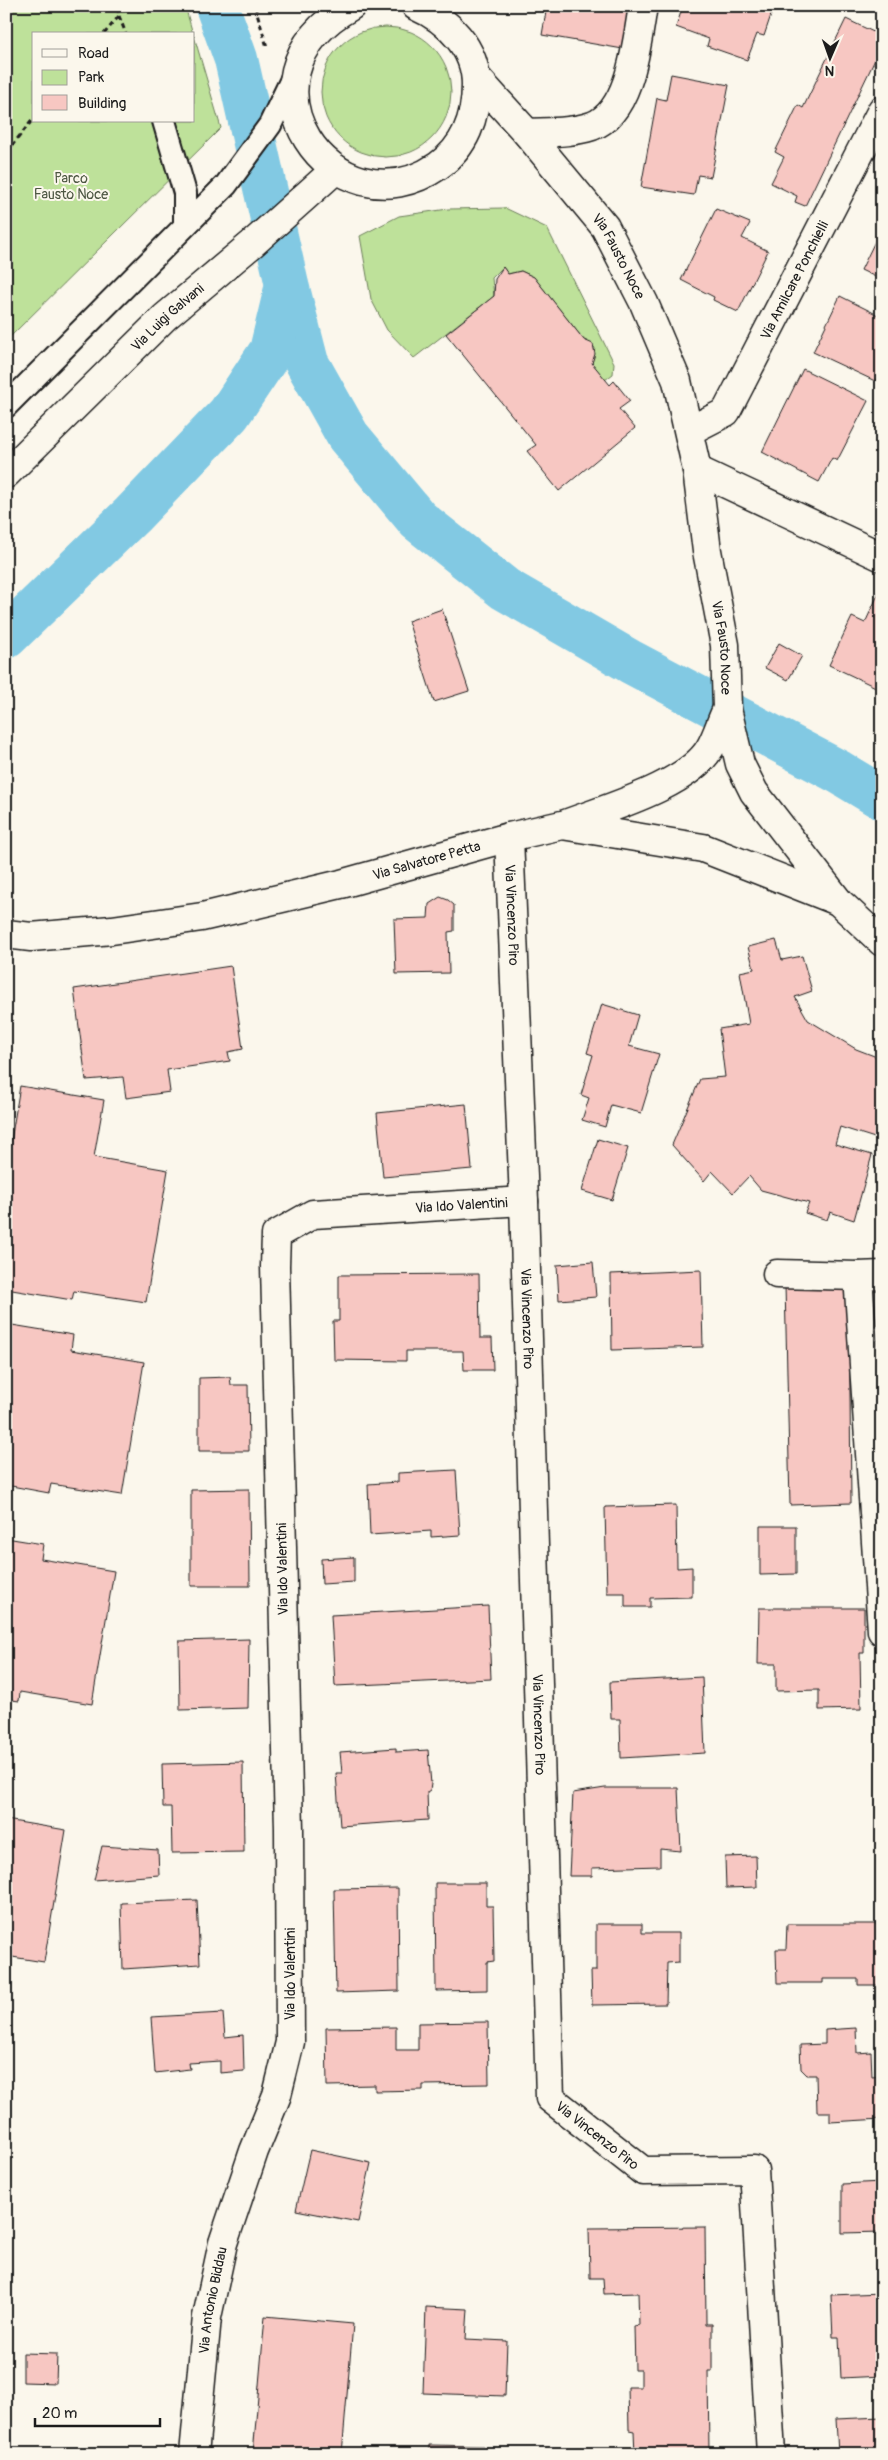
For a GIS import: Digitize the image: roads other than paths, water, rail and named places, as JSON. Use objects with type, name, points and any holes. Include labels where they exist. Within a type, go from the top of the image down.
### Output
[{"type":"street","points":[[319,6],[295,74],[293,102],[300,128],[315,152],[336,169],[363,181],[394,184],[423,176],[448,159],[466,135],[476,107],[476,77],[469,54],[442,6]]},
{"type":"street","points":[[306,44],[326,22],[351,6]]},
{"type":"street","points":[[416,6],[434,14],[456,33]]},
{"type":"street","points":[[527,133],[560,132],[594,125],[618,105],[632,70],[643,6]]},
{"type":"street","name":"Via Fausto Noce","points":[[476,77],[527,133],[605,227],[644,303],[677,381],[697,470],[707,551],[725,645],[727,709],[740,764],[754,792]]},
{"type":"street","name":"Via Amilcare Ponchielli","points":[[689,431],[726,412],[882,110]]},
{"type":"street","name":"Via Luigi Galvani","points":[[6,474],[165,317],[252,244],[336,169]]},
{"type":"street","points":[[697,470],[882,557]]},
{"type":"street","points":[[562,825],[642,795],[688,772],[710,748],[727,709]]},
{"type":"street","name":"Via Salvatore Petta","points":[[754,792],[839,902],[882,942]]},
{"type":"street","name":"Via Salvatore Petta","points":[[19,935],[112,930],[202,917],[341,884],[509,837],[562,825],[703,848],[839,902]]},
{"type":"street","name":"Via Vincenzo Piro","points":[[509,837],[524,1201],[550,2098],[643,2171],[754,2170],[771,2454]]},
{"type":"street","points":[[6,953],[19,935]]},
{"type":"street","name":"Via Ido Valentini","points":[[254,2151],[277,2095],[290,2042],[289,1828],[275,1266],[276,1235],[313,1214],[524,1201]]},
{"type":"street","points":[[777,1274],[870,1276],[882,1631]]},
{"type":"street","name":"Via Antonio Biddau","points":[[194,2454],[208,2317],[223,2244],[254,2151]]},
{"type":"lane","points":[[6,406],[226,185],[270,125],[295,74]]},
{"type":"lane","points":[[164,122],[185,193],[185,225]]},
{"type":"waterway","points":[[217,6],[236,59],[287,285],[307,363],[348,436],[418,520],[505,589],[631,662],[839,772],[882,798]]},
{"type":"waterway","points":[[6,637],[132,515],[229,414],[271,351],[286,289]]},
{"type":"park label","name":"Parco Fausto Noce","points":[[71,186]]}]
